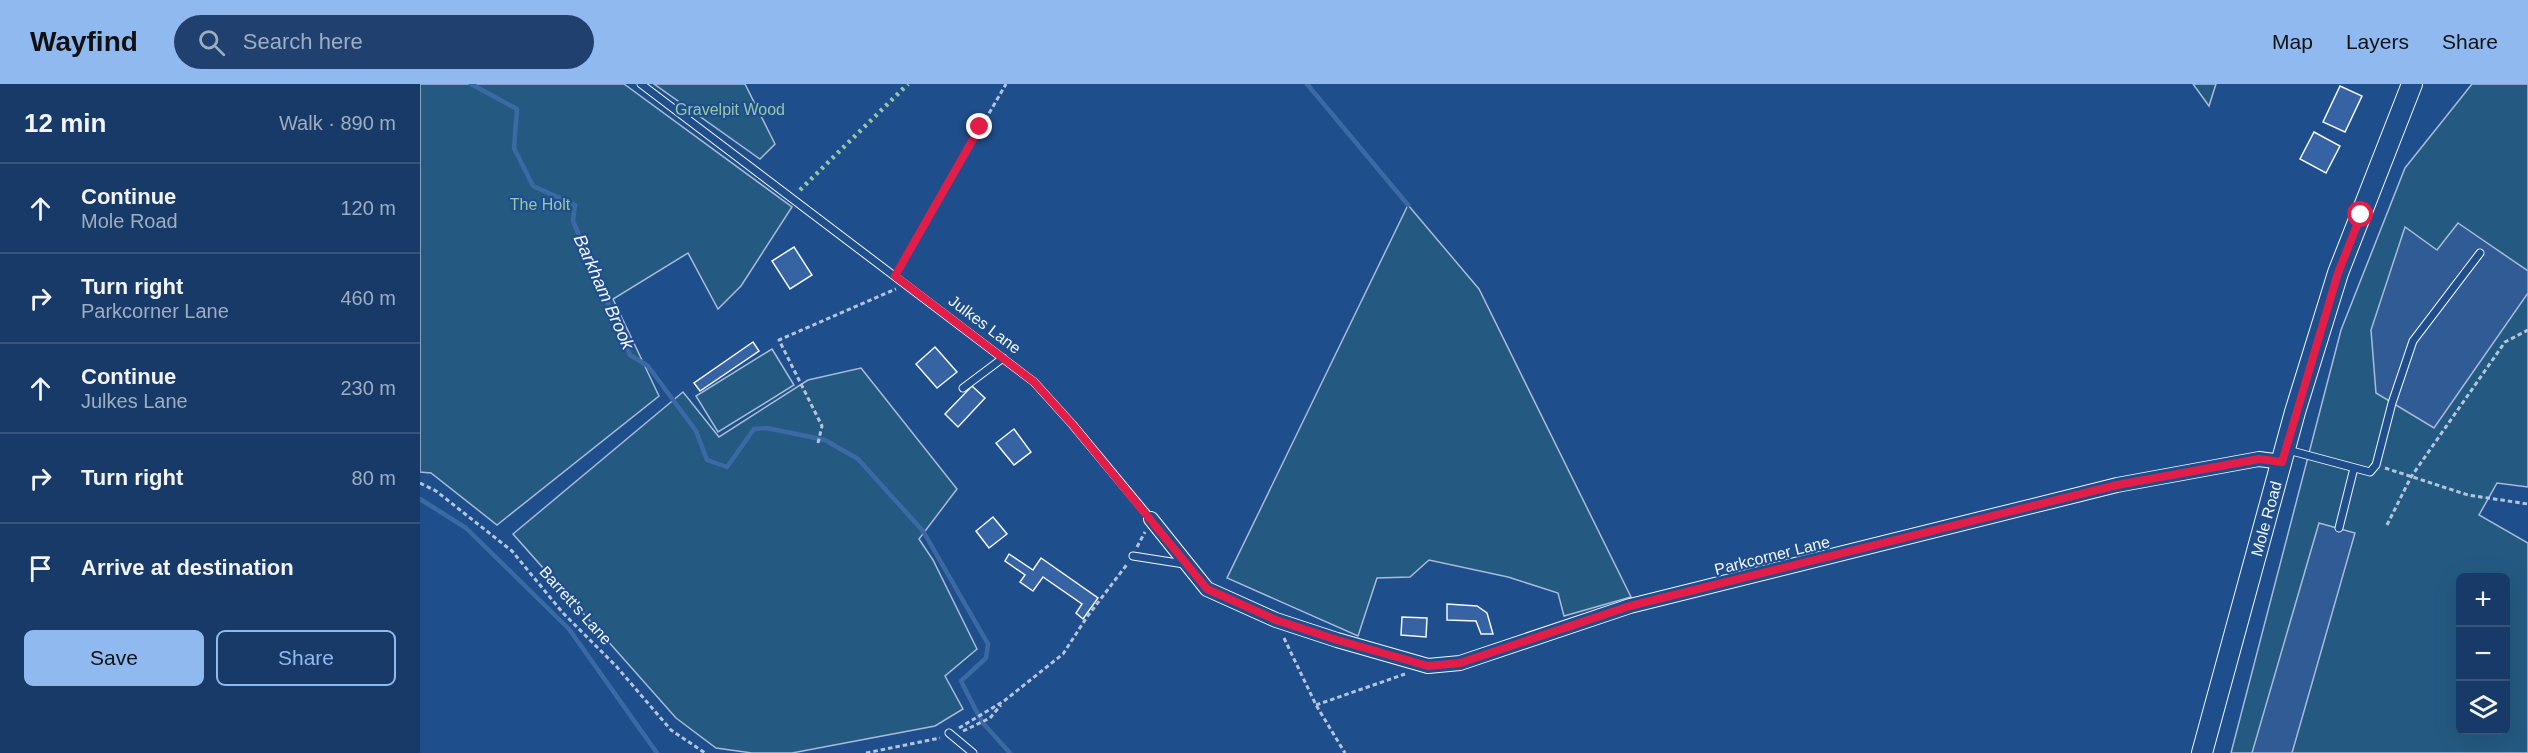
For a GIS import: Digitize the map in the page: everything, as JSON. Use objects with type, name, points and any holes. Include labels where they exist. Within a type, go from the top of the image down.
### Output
[{"type":"main road","name":"Mole Road","points":[[2202,753],[2284,456],[2338,273],[2412,84]]},
{"type":"street","name":"Parkcorner Lane","points":[[1276,620],[1428,666],[1460,663],[1630,606],[2117,485],[2284,456]]},
{"type":"street","name":"Julkes Lane","points":[[1151,519],[1207,589],[1276,620]]},
{"type":"lane","name":"Julkes Lane","points":[[641,84],[1034,382],[1151,519]]},
{"type":"lane","points":[[2284,456],[2370,472],[2376,465],[2391,403],[2413,341],[2480,253]]},
{"type":"lane","points":[[963,388],[1003,358]]},
{"type":"lane","points":[[2339,528],[2354,468]]},
{"type":"lane","points":[[1133,556],[1187,564]]},
{"type":"lane","points":[[949,733],[974,753]]},
{"type":"path","points":[[895,276],[1006,84]]},
{"type":"path","points":[[818,443],[822,426],[779,340],[906,284]]},
{"type":"path","points":[[2387,525],[2411,477],[2505,342],[2528,330]]},
{"type":"path","points":[[2376,465],[2488,499],[2528,504]]},
{"type":"path","name":"Barrett's Lane","points":[[420,483],[436,491],[512,551],[563,613],[616,666],[671,730],[705,753]]},
{"type":"path","points":[[866,753],[937,739],[949,733],[1004,701],[1063,654],[1087,617],[1133,556],[1151,519]]},
{"type":"path","points":[[1276,620],[1316,705],[1345,753]]},
{"type":"path","points":[[1316,705],[1428,666]]},
{"type":"path","points":[[965,730],[990,718],[1004,701]]},
{"type":"green space","name":"The Holt","points":[[420,84],[624,84],[792,207],[741,286],[718,309],[688,253],[613,299],[659,396],[497,525],[431,473],[420,472]]},
{"type":"green space","name":"Gravelpit Wood","points":[[654,84],[745,84],[775,144],[760,159]]},
{"type":"green space","points":[[2193,84],[2216,84],[2209,106]]},
{"type":"green space","points":[[2472,84],[2528,84],[2528,487],[2497,483],[2479,515],[2528,543],[2528,753],[2231,753],[2341,330],[2405,168]]},
{"type":"green space","points":[[1408,205],[1479,289],[1631,597],[1564,616],[1558,593],[1508,577],[1429,560],[1410,577],[1377,578],[1358,636],[1227,578]]},
{"type":"green space","points":[[772,349],[794,385],[718,432],[696,396]]},
{"type":"green space","points":[[861,368],[957,489],[919,539],[933,560],[977,649],[945,676],[963,709],[935,726],[792,753],[752,753],[716,748],[676,718],[513,534],[683,392],[719,437],[808,380]]},
{"type":"shaded area","points":[[2458,223],[2528,271],[2528,293],[2434,428],[2376,393],[2371,330],[2405,227],[2437,250]]},
{"type":"shaded area","points":[[2319,523],[2355,533],[2292,753],[2252,753]]},
{"type":"building","points":[[2340,86],[2362,96],[2345,132],[2323,122]]},
{"type":"building","points":[[2314,132],[2340,146],[2326,173],[2300,159]]},
{"type":"building","points":[[794,247],[812,275],[790,289],[772,261]]},
{"type":"building","points":[[753,342],[759,351],[700,391],[694,383]]},
{"type":"building","points":[[935,347],[957,372],[937,388],[916,364]]},
{"type":"building","points":[[972,386],[985,398],[958,427],[945,414]]},
{"type":"building","points":[[1014,429],[1031,452],[1014,465],[996,443]]},
{"type":"building","points":[[993,517],[1007,534],[989,548],[976,531]]},
{"type":"building","points":[[1009,554],[1033,570],[1041,558],[1098,598],[1083,619],[1076,613],[1082,604],[1043,577],[1033,591],[1020,582],[1025,575],[1005,561]]},
{"type":"building","points":[[1447,604],[1477,606],[1487,613],[1493,634],[1481,634],[1476,621],[1447,620]]},
{"type":"building","points":[[1402,617],[1427,618],[1426,637],[1401,635]]},
{"type":"waterway","name":"Barkham Brook","points":[[471,84],[517,109],[514,148],[533,186],[575,205],[573,221],[630,355],[648,366],[696,431],[707,460],[727,467],[754,429],[767,428],[825,440],[858,459],[923,531],[988,644],[986,658],[961,681],[982,722],[1010,753]]},
{"type":"waterway","points":[[1307,84],[1408,205]]},
{"type":"waterway","points":[[420,499],[466,528],[569,629],[657,753]]},
{"type":"hedge","points":[[800,190],[908,84]]},
{"type":"route","points":[[980,127],[895,276],[1034,382],[1072,424],[1207,589],[1276,620],[1428,666],[1460,663],[1630,606],[2117,485],[2259,459],[2282,462],[2338,273],[2361,215]]}]
